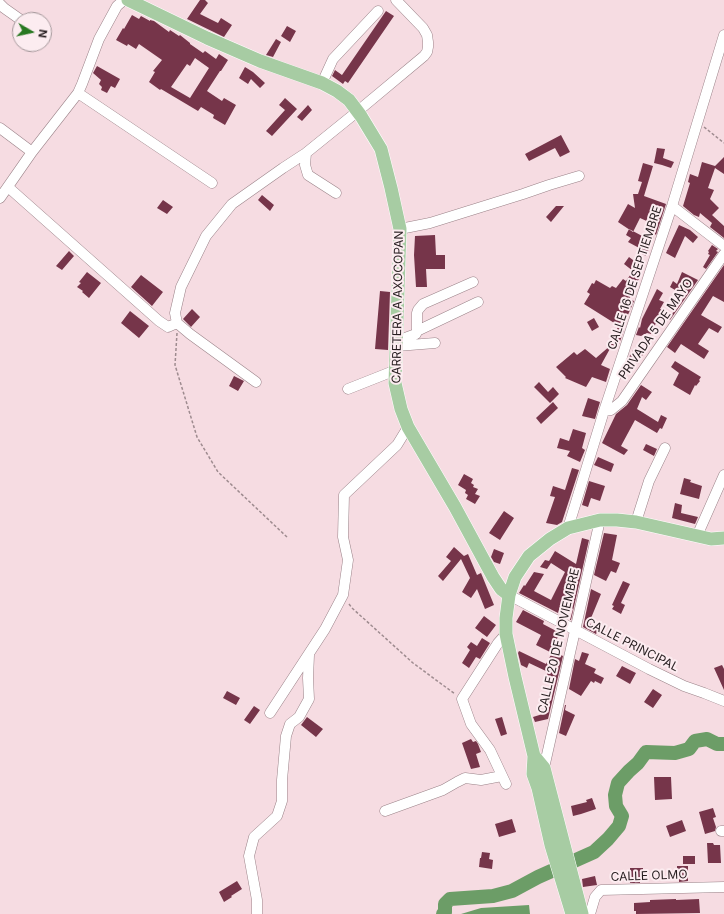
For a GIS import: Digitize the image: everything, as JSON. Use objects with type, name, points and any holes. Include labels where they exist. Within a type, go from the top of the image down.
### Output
[{"type":"main road","name":"CARRETERA A AXOCOPAN","points":[[128,0],[260,62],[322,83],[337,91],[349,100],[358,111],[381,149],[392,188],[400,230],[395,383],[401,409],[408,427],[456,507],[493,577],[501,589],[509,595]]},
{"type":"main road","points":[[572,914],[569,886],[558,844],[538,788],[539,771],[534,756],[506,634],[506,618],[509,595],[515,578],[530,556],[550,539],[568,528],[600,520],[636,522],[711,539],[724,538]]},
{"type":"main road","points":[[569,886],[582,914]]},
{"type":"street","points":[[0,198],[32,152],[78,93],[99,39],[117,6],[124,0]]},
{"type":"street","points":[[256,382],[177,323],[175,313],[181,287],[206,236],[232,204],[306,153],[427,52],[427,35],[396,0]]},
{"type":"street","points":[[0,4],[12,14]]},
{"type":"street","points":[[322,83],[334,59],[378,11]]},
{"type":"street","name":"CALLE 16 DE SEPTIEMBRE","points":[[568,528],[604,411],[672,206],[724,35]]},
{"type":"street","points":[[78,93],[212,183]]},
{"type":"street","points":[[0,128],[32,152]]},
{"type":"street","points":[[306,153],[305,165],[308,175],[336,193]]},
{"type":"street","points":[[400,230],[430,223],[579,176]]},
{"type":"street","points":[[8,187],[159,321],[168,327],[177,323]]},
{"type":"street","points":[[672,206],[724,246]]},
{"type":"street","name":"PRIVADA 5 DE MAYO","points":[[604,411],[611,410],[622,401],[724,254]]},
{"type":"street","points":[[417,331],[417,313],[423,304],[473,282]]},
{"type":"street","points":[[397,344],[414,335],[417,331],[478,302]]},
{"type":"street","points":[[397,344],[435,343]]},
{"type":"street","points":[[348,389],[396,370]]},
{"type":"street","points":[[270,713],[309,655],[343,595],[348,560],[343,537],[344,495],[397,445],[408,427]]},
{"type":"street","points":[[636,522],[649,481],[665,448]]},
{"type":"street","points":[[697,536],[724,475]]},
{"type":"street","name":"CALLE 20 DE NOVIEMBRE","points":[[539,771],[576,630],[600,520]]},
{"type":"street","name":"CALLE PRINCIPAL","points":[[509,595],[684,686],[724,701]]},
{"type":"street","points":[[463,725],[465,716],[463,702],[498,643],[506,634]]},
{"type":"street","points":[[257,914],[257,900],[249,856],[254,837],[277,816],[282,801],[282,780],[286,736],[290,724],[299,717],[309,699],[309,655]]},
{"type":"street","points":[[385,811],[443,790],[465,778],[504,780],[490,750],[471,724],[463,702]]},
{"type":"street","name":"CALLE OLMO","points":[[590,914],[595,897],[601,890],[724,887]]},
{"type":"path","points":[[698,122],[724,142]]},
{"type":"path","points":[[177,323],[175,364],[197,437],[218,472],[288,538]]},
{"type":"path","points":[[343,595],[352,608],[413,663],[463,702]]},
{"type":"shaded area","points":[[529,905],[530,914],[461,914],[481,908]]},
{"type":"building","points":[[200,0],[205,0],[208,3],[200,14],[218,23],[221,18],[232,25],[224,37],[187,19]]},
{"type":"building","points":[[386,11],[394,16],[348,83],[345,81],[343,84],[332,76],[335,70],[342,75]]},
{"type":"building","points":[[132,15],[139,19],[141,16],[150,21],[154,21],[169,32],[170,30],[179,36],[180,35],[203,53],[205,51],[216,59],[219,54],[228,60],[207,91],[222,101],[224,98],[236,105],[225,125],[213,118],[214,115],[201,107],[198,111],[161,89],[160,90],[149,82],[155,72],[153,71],[162,60],[139,44],[136,49],[128,44],[127,46],[116,40],[123,28],[124,29]],"holes":[[[195,58],[209,68],[190,98],[171,87],[187,64],[190,66]]]},
{"type":"building","points":[[287,26],[296,31],[290,42],[281,36]]},
{"type":"building","points":[[276,39],[281,42],[273,57],[266,55]]},
{"type":"building","points":[[97,66],[120,79],[115,88],[111,86],[107,93],[101,90],[102,87],[99,84],[101,80],[93,73]]},
{"type":"building","points":[[245,67],[265,83],[260,88],[251,79],[248,84],[239,78]]},
{"type":"building","points":[[285,98],[297,109],[272,136],[266,131],[285,110],[279,105]]},
{"type":"building","points":[[308,105],[312,110],[302,121],[297,117]]},
{"type":"building","points":[[561,135],[570,152],[560,157],[555,148],[529,161],[525,154]]},
{"type":"building","points":[[657,148],[665,149],[663,158],[674,162],[671,168],[654,163]]},
{"type":"building","points":[[724,157],[724,174],[715,168],[708,188],[714,190],[710,199],[719,208],[712,215],[724,226],[724,238],[710,227],[712,223],[700,213],[699,217],[694,215],[683,206],[690,183],[688,182],[690,174],[698,177],[702,162],[715,166]]},
{"type":"building","points":[[643,163],[653,166],[644,196],[666,204],[656,235],[655,234],[646,256],[642,254],[643,250],[628,242],[631,238],[626,235],[629,229],[618,222],[628,204],[635,208],[633,194],[638,194],[642,182],[638,181]],"holes":[[[640,218],[651,223],[646,238],[633,231]]]},
{"type":"building","points":[[262,195],[274,205],[270,211],[258,200]]},
{"type":"building","points":[[163,200],[173,207],[167,214],[157,208]]},
{"type":"building","points":[[556,206],[564,206],[551,222],[546,217]]},
{"type":"building","points":[[679,225],[690,230],[698,237],[693,243],[685,236],[675,258],[666,253]]},
{"type":"building","points":[[435,235],[436,255],[445,255],[445,269],[426,269],[427,287],[416,287],[414,255],[415,236]]},
{"type":"building","points":[[712,245],[718,249],[716,251],[718,252],[706,269],[703,267],[710,255],[708,254],[708,251]]},
{"type":"building","points":[[69,251],[74,256],[62,270],[56,266]]},
{"type":"building","points":[[629,257],[644,267],[637,276],[640,277],[635,286],[637,287],[629,299],[634,301],[627,317],[624,315],[619,326],[584,304],[590,294],[587,292],[592,283],[594,284],[596,280],[610,288],[612,286],[616,288],[623,279],[626,281],[633,271],[624,264]]},
{"type":"building","points":[[724,265],[724,302],[713,296],[701,315],[722,327],[718,333],[709,328],[698,344],[709,351],[704,359],[681,344],[675,353],[667,347]]},
{"type":"building","points":[[87,272],[101,283],[89,298],[77,287]]},
{"type":"building","points":[[682,272],[698,280],[670,320],[660,314],[651,334],[647,333],[641,336],[636,335],[657,289],[663,293],[659,300],[664,302],[660,309],[672,314],[676,310],[685,296],[670,287],[673,281],[677,284]]},
{"type":"building","points":[[141,275],[163,292],[152,306],[131,287]]},
{"type":"building","points":[[380,291],[390,292],[388,350],[375,349]]},
{"type":"building","points":[[192,309],[200,317],[191,327],[183,319]]},
{"type":"building","points":[[130,311],[149,326],[139,338],[121,323]]},
{"type":"building","points":[[594,318],[599,327],[592,331],[587,322]]},
{"type":"building","points":[[618,327],[624,330],[618,347],[612,345],[601,365],[610,369],[606,382],[592,377],[586,387],[565,378],[566,377],[556,367],[574,352],[577,355],[585,349],[596,358],[611,345],[609,344]]},
{"type":"building","points":[[633,350],[643,354],[638,364],[628,359]]},
{"type":"building","points":[[675,361],[701,377],[699,380],[700,381],[696,386],[695,385],[690,395],[673,385],[679,373],[671,367]]},
{"type":"building","points":[[234,376],[244,381],[238,391],[229,386]]},
{"type":"building","points":[[539,382],[548,392],[553,387],[559,394],[550,403],[534,387]]},
{"type":"building","points":[[641,385],[652,392],[646,400],[642,397],[637,409],[658,422],[661,415],[667,418],[662,429],[660,428],[657,433],[635,420],[621,446],[628,450],[624,455],[602,443],[616,414],[627,405]]},
{"type":"building","points":[[588,398],[600,402],[595,419],[582,416]]},
{"type":"building","points":[[553,402],[558,408],[541,424],[536,418]]},
{"type":"building","points":[[573,429],[586,433],[582,448],[585,450],[580,462],[567,456],[570,451],[557,448],[560,438],[569,441]]},
{"type":"building","points":[[646,444],[657,449],[654,456],[643,450]]},
{"type":"building","points":[[598,457],[614,464],[611,472],[594,465]]},
{"type":"building","points":[[572,468],[579,470],[562,522],[557,525],[546,523],[555,497],[550,496],[553,486],[565,490]]},
{"type":"building","points":[[464,474],[473,479],[471,483],[474,485],[473,487],[478,489],[475,494],[480,496],[475,504],[466,499],[468,495],[465,493],[466,490],[458,485]]},
{"type":"building","points":[[684,478],[691,480],[690,482],[702,486],[699,499],[680,494]]},
{"type":"building","points":[[589,481],[605,486],[600,501],[591,498],[588,507],[582,505]]},
{"type":"building","points":[[675,503],[682,505],[681,513],[698,517],[695,524],[672,518]]},
{"type":"building","points":[[504,511],[514,518],[500,540],[489,533]]},
{"type":"building","points":[[604,533],[617,535],[612,560],[620,563],[616,573],[611,571],[606,581],[594,575]]},
{"type":"building","points":[[582,538],[589,540],[571,620],[573,609],[564,602],[558,613],[519,593],[534,572],[544,574],[534,591],[551,600],[565,572],[551,563],[547,569],[540,567],[545,560],[549,561],[555,551],[576,564]]},
{"type":"building","points":[[454,547],[464,556],[468,554],[477,575],[481,573],[494,605],[485,609],[477,589],[471,598],[462,592],[470,578],[461,559],[443,581],[438,576],[451,561],[446,557]]},
{"type":"building","points":[[494,549],[504,553],[500,564],[494,562],[491,557]]},
{"type":"building","points":[[623,581],[630,584],[621,603],[625,605],[621,614],[612,609],[614,606],[612,605]]},
{"type":"building","points":[[591,589],[601,594],[589,623],[599,629],[596,634],[583,627]]},
{"type":"building","points":[[523,610],[544,621],[543,624],[560,633],[550,652],[536,645],[541,635],[516,622]]},
{"type":"building","points":[[484,616],[496,625],[487,637],[475,628]]},
{"type":"building","points":[[482,638],[490,643],[480,659],[476,657],[469,668],[462,663],[470,650],[467,647],[471,642],[477,646]]},
{"type":"building","points":[[519,651],[546,664],[553,651],[563,656],[548,719],[535,722],[533,717],[549,712],[554,680],[546,677],[548,672],[529,663],[527,668],[521,665],[518,653]]},
{"type":"building","points":[[582,652],[589,654],[585,664],[596,669],[594,673],[604,678],[601,684],[591,681],[581,696],[569,689],[575,659],[579,661]]},
{"type":"building","points":[[722,665],[724,669],[724,690],[714,668]]},
{"type":"building","points":[[622,666],[636,673],[630,684],[616,676]]},
{"type":"building","points":[[653,689],[662,695],[653,708],[644,702]]},
{"type":"building","points":[[227,691],[240,698],[236,705],[223,698]]},
{"type":"building","points":[[565,705],[565,710],[575,715],[566,736],[559,733]]},
{"type":"building","points":[[254,706],[260,710],[250,724],[244,720]]},
{"type":"building","points":[[307,717],[323,729],[316,737],[301,725]]},
{"type":"building","points":[[502,717],[507,734],[501,736],[495,719]]},
{"type":"building","points":[[471,739],[473,742],[476,741],[481,752],[476,754],[480,767],[471,769],[462,743]]},
{"type":"building","points":[[654,777],[671,777],[672,799],[655,800]]},
{"type":"building","points":[[592,798],[596,809],[573,816],[571,806],[587,802],[586,800]]},
{"type":"building","points":[[713,808],[716,817],[713,818],[716,827],[715,831],[705,834],[699,812]]},
{"type":"building","points":[[512,819],[516,832],[499,837],[495,824]]},
{"type":"building","points":[[682,820],[686,831],[670,837],[666,826]]},
{"type":"building","points":[[707,843],[720,845],[721,863],[708,863]]},
{"type":"building","points":[[482,852],[490,853],[489,859],[493,860],[492,869],[479,867]]},
{"type":"building","points":[[683,856],[695,856],[695,864],[683,864]]},
{"type":"building","points":[[677,866],[688,866],[688,881],[679,882]]},
{"type":"building","points":[[630,868],[643,868],[643,881],[640,881],[640,883],[630,883]]},
{"type":"building","points":[[595,876],[597,885],[583,887],[582,879]]},
{"type":"building","points":[[237,881],[242,889],[224,902],[219,892]]},
{"type":"building","points":[[699,899],[700,913],[636,914],[636,911],[634,911],[634,903],[650,902],[650,900]]},
{"type":"waterway","points":[[443,914],[445,912],[445,904],[450,899],[493,896],[512,891],[538,877],[594,852],[619,826],[622,816],[616,806],[615,795],[618,783],[638,763],[646,752],[675,753],[689,749],[695,741],[707,739],[717,744],[724,744]]}]
